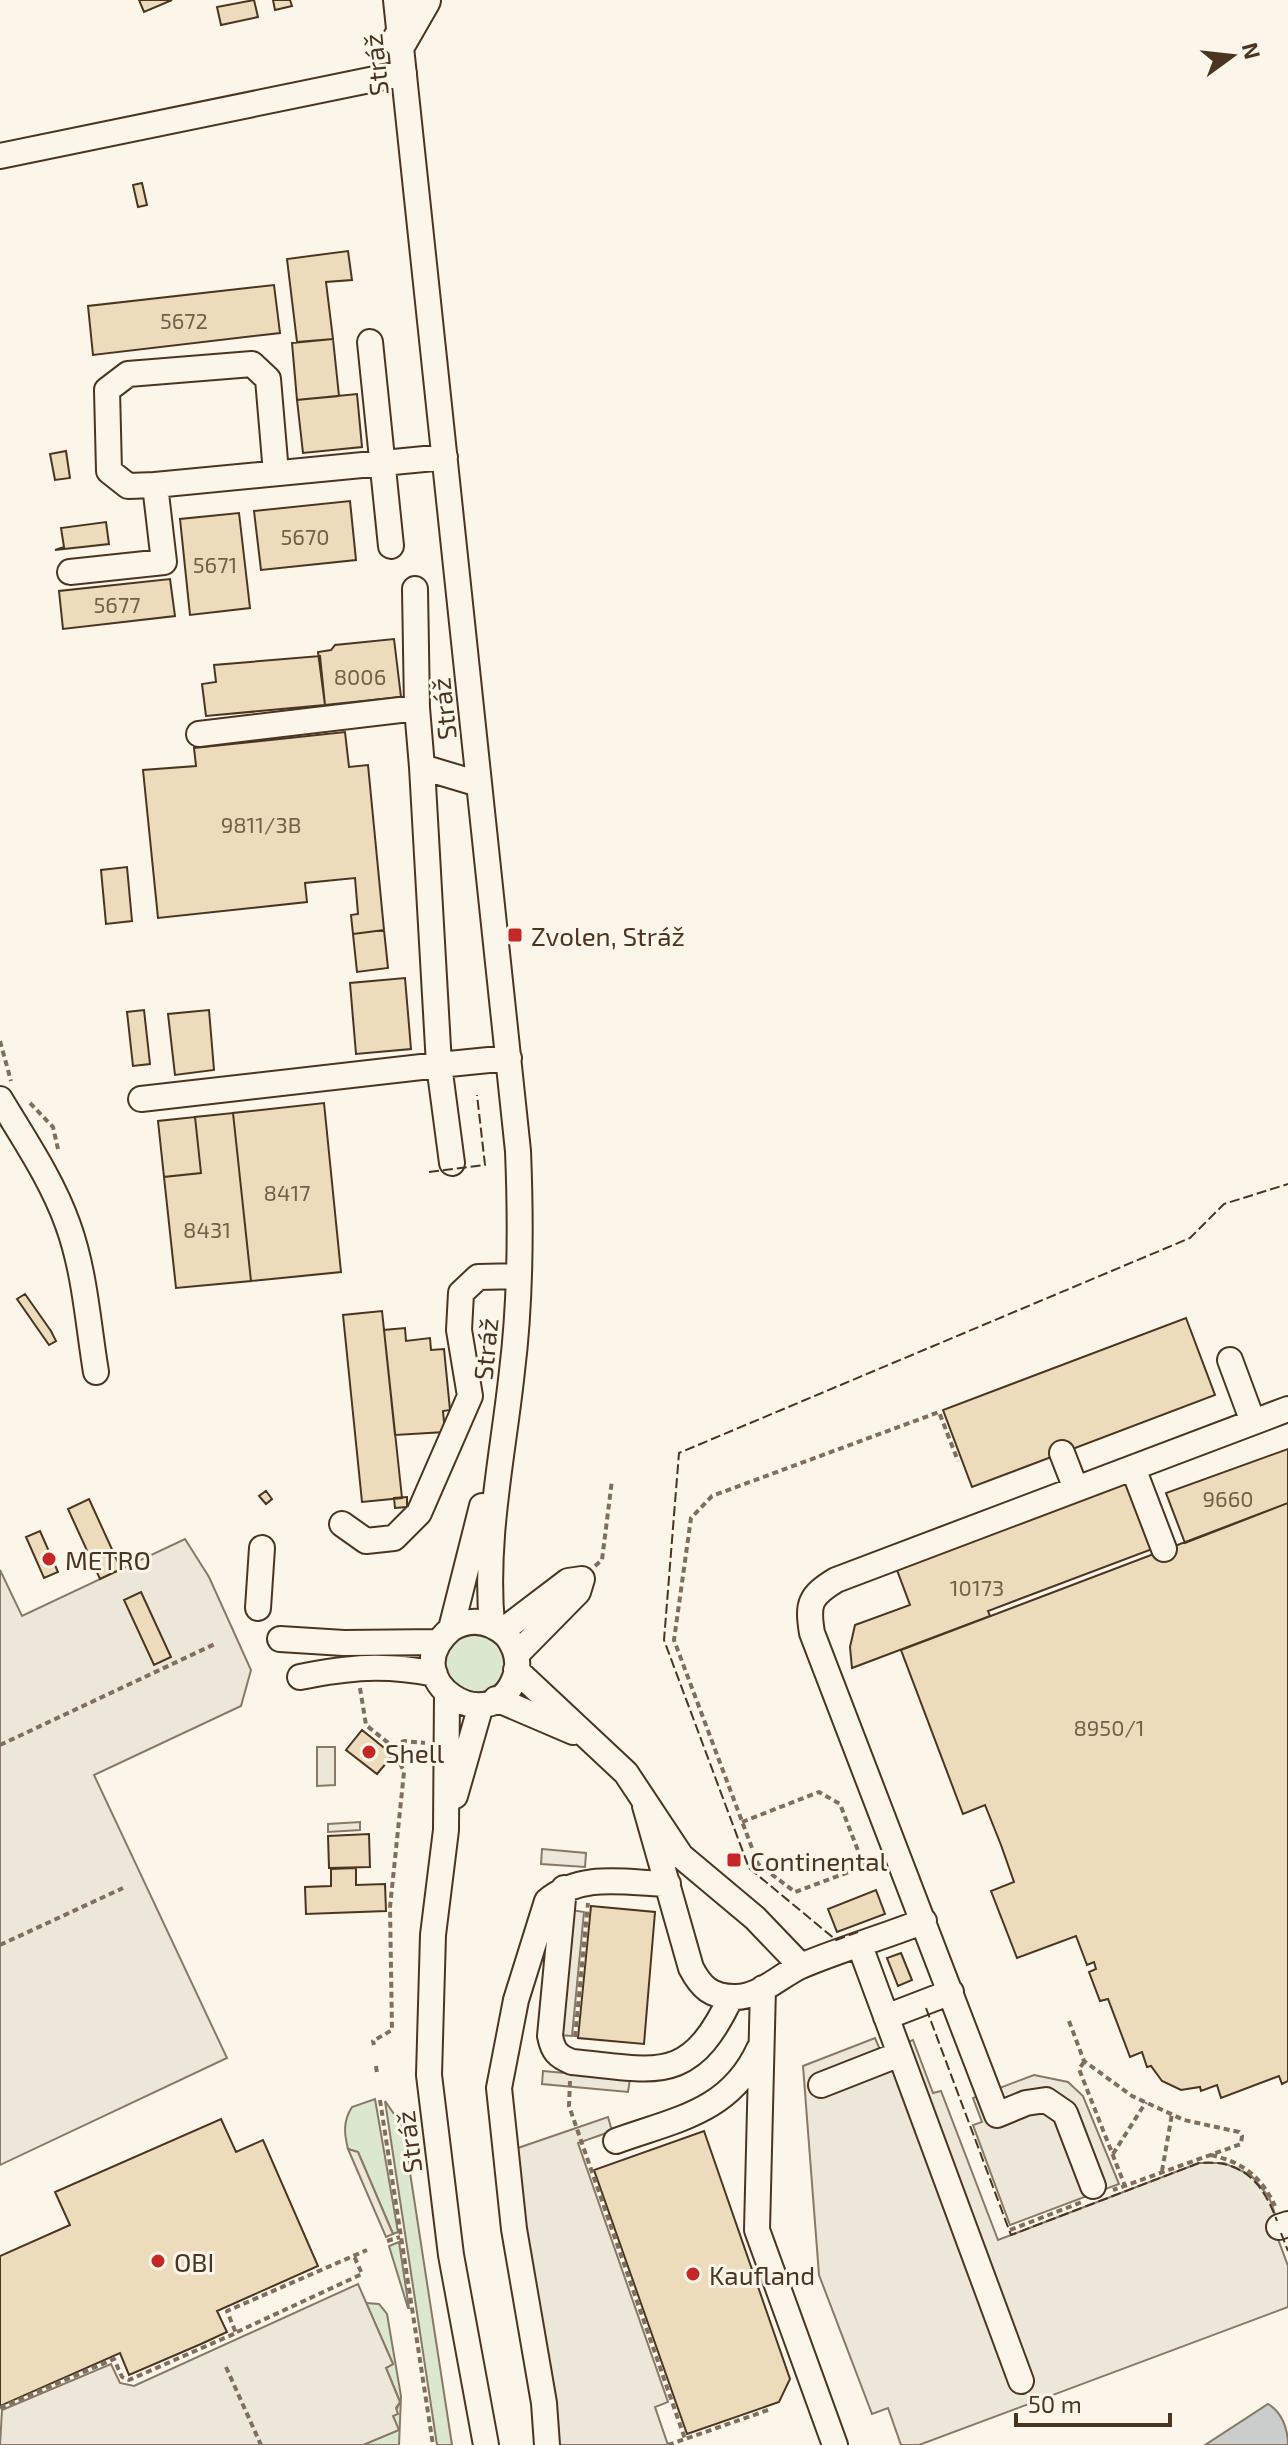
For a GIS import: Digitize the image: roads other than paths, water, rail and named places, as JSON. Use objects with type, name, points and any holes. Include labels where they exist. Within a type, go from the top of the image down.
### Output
[{"type":"highway","points":[[402,57],[423,0]]},
{"type":"street","name":"Stráž","points":[[396,0],[509,1058],[520,1187],[514,1357],[487,1574],[497,1628],[516,1662],[510,1687],[488,1702],[446,1830]]},
{"type":"street","points":[[0,156],[402,57]]},
{"type":"street","points":[[370,342],[391,546]]},
{"type":"street","points":[[276,473],[268,379],[252,364],[128,374],[107,390],[109,471],[128,486],[155,485],[445,457]]},
{"type":"street","points":[[70,572],[164,562],[155,485]]},
{"type":"street","points":[[415,589],[417,708],[439,1065],[452,1163]]},
{"type":"street","points":[[199,734],[417,708]]},
{"type":"street","points":[[422,767],[479,784]]},
{"type":"street","points":[[141,1099],[509,1058]]},
{"type":"street","points":[[0,1099],[43,1172],[68,1224],[81,1277],[96,1372]]},
{"type":"street","points":[[342,1524],[366,1541],[394,1538],[419,1513],[470,1396],[459,1330],[461,1293],[478,1277],[518,1276]]},
{"type":"street","points":[[1230,1360],[1253,1422]]},
{"type":"street","points":[[1100,2192],[1065,2113],[1046,2100],[1026,2103],[997,2115],[812,1633],[809,1612],[816,1592],[836,1580],[1288,1409]]},
{"type":"street","name":"Stráž","points":[[486,2445],[451,2255],[431,2101],[429,2005],[446,1830],[441,1684],[433,1661],[445,1636],[505,1413]]},
{"type":"street","points":[[1062,1453],[1076,1489]]},
{"type":"street","points":[[1133,1468],[1164,1549]]},
{"type":"street","points":[[258,1608],[262,1548]]},
{"type":"street","points":[[280,1639],[344,1643],[445,1636],[471,1622],[497,1628],[568,1581],[582,1579],[578,1592],[516,1662],[626,1773],[681,1856],[755,1918],[801,1966]]},
{"type":"street","points":[[300,1677],[357,1666],[401,1667],[441,1684],[460,1702],[488,1702],[590,1739]]},
{"type":"street","points":[[645,1806],[686,1955],[699,1984],[712,1993],[731,1997],[763,1988],[801,1966],[924,1921]]},
{"type":"street","points":[[547,2445],[543,2391],[514,2229],[499,2088],[508,2035],[537,1926],[547,1901],[564,1888],[590,1881],[668,1884]]},
{"type":"street","points":[[564,1888],[550,2036],[553,2050],[562,2058],[572,2062],[638,2068],[676,2064],[699,2051],[708,2041],[731,1997]]},
{"type":"street","points":[[860,1946],[1021,2381]]},
{"type":"street","points":[[884,2010],[949,1986]]},
{"type":"street","points":[[763,1988],[757,2230],[835,2445]]},
{"type":"street","points":[[616,2141],[721,2100],[749,2071],[763,2041]]},
{"type":"street","points":[[821,2085],[900,2054]]},
{"type":"place","name":"Zvolen, Stráž","points":[[515,935]]},
{"type":"place","name":"METRO","points":[[49,1559]]},
{"type":"place","name":"Shell","points":[[369,1752]]},
{"type":"place","name":"Continental","points":[[734,1860]]},
{"type":"place","name":"OBI","points":[[158,2261]]},
{"type":"place","name":"Kaufland","points":[[693,2274]]}]
